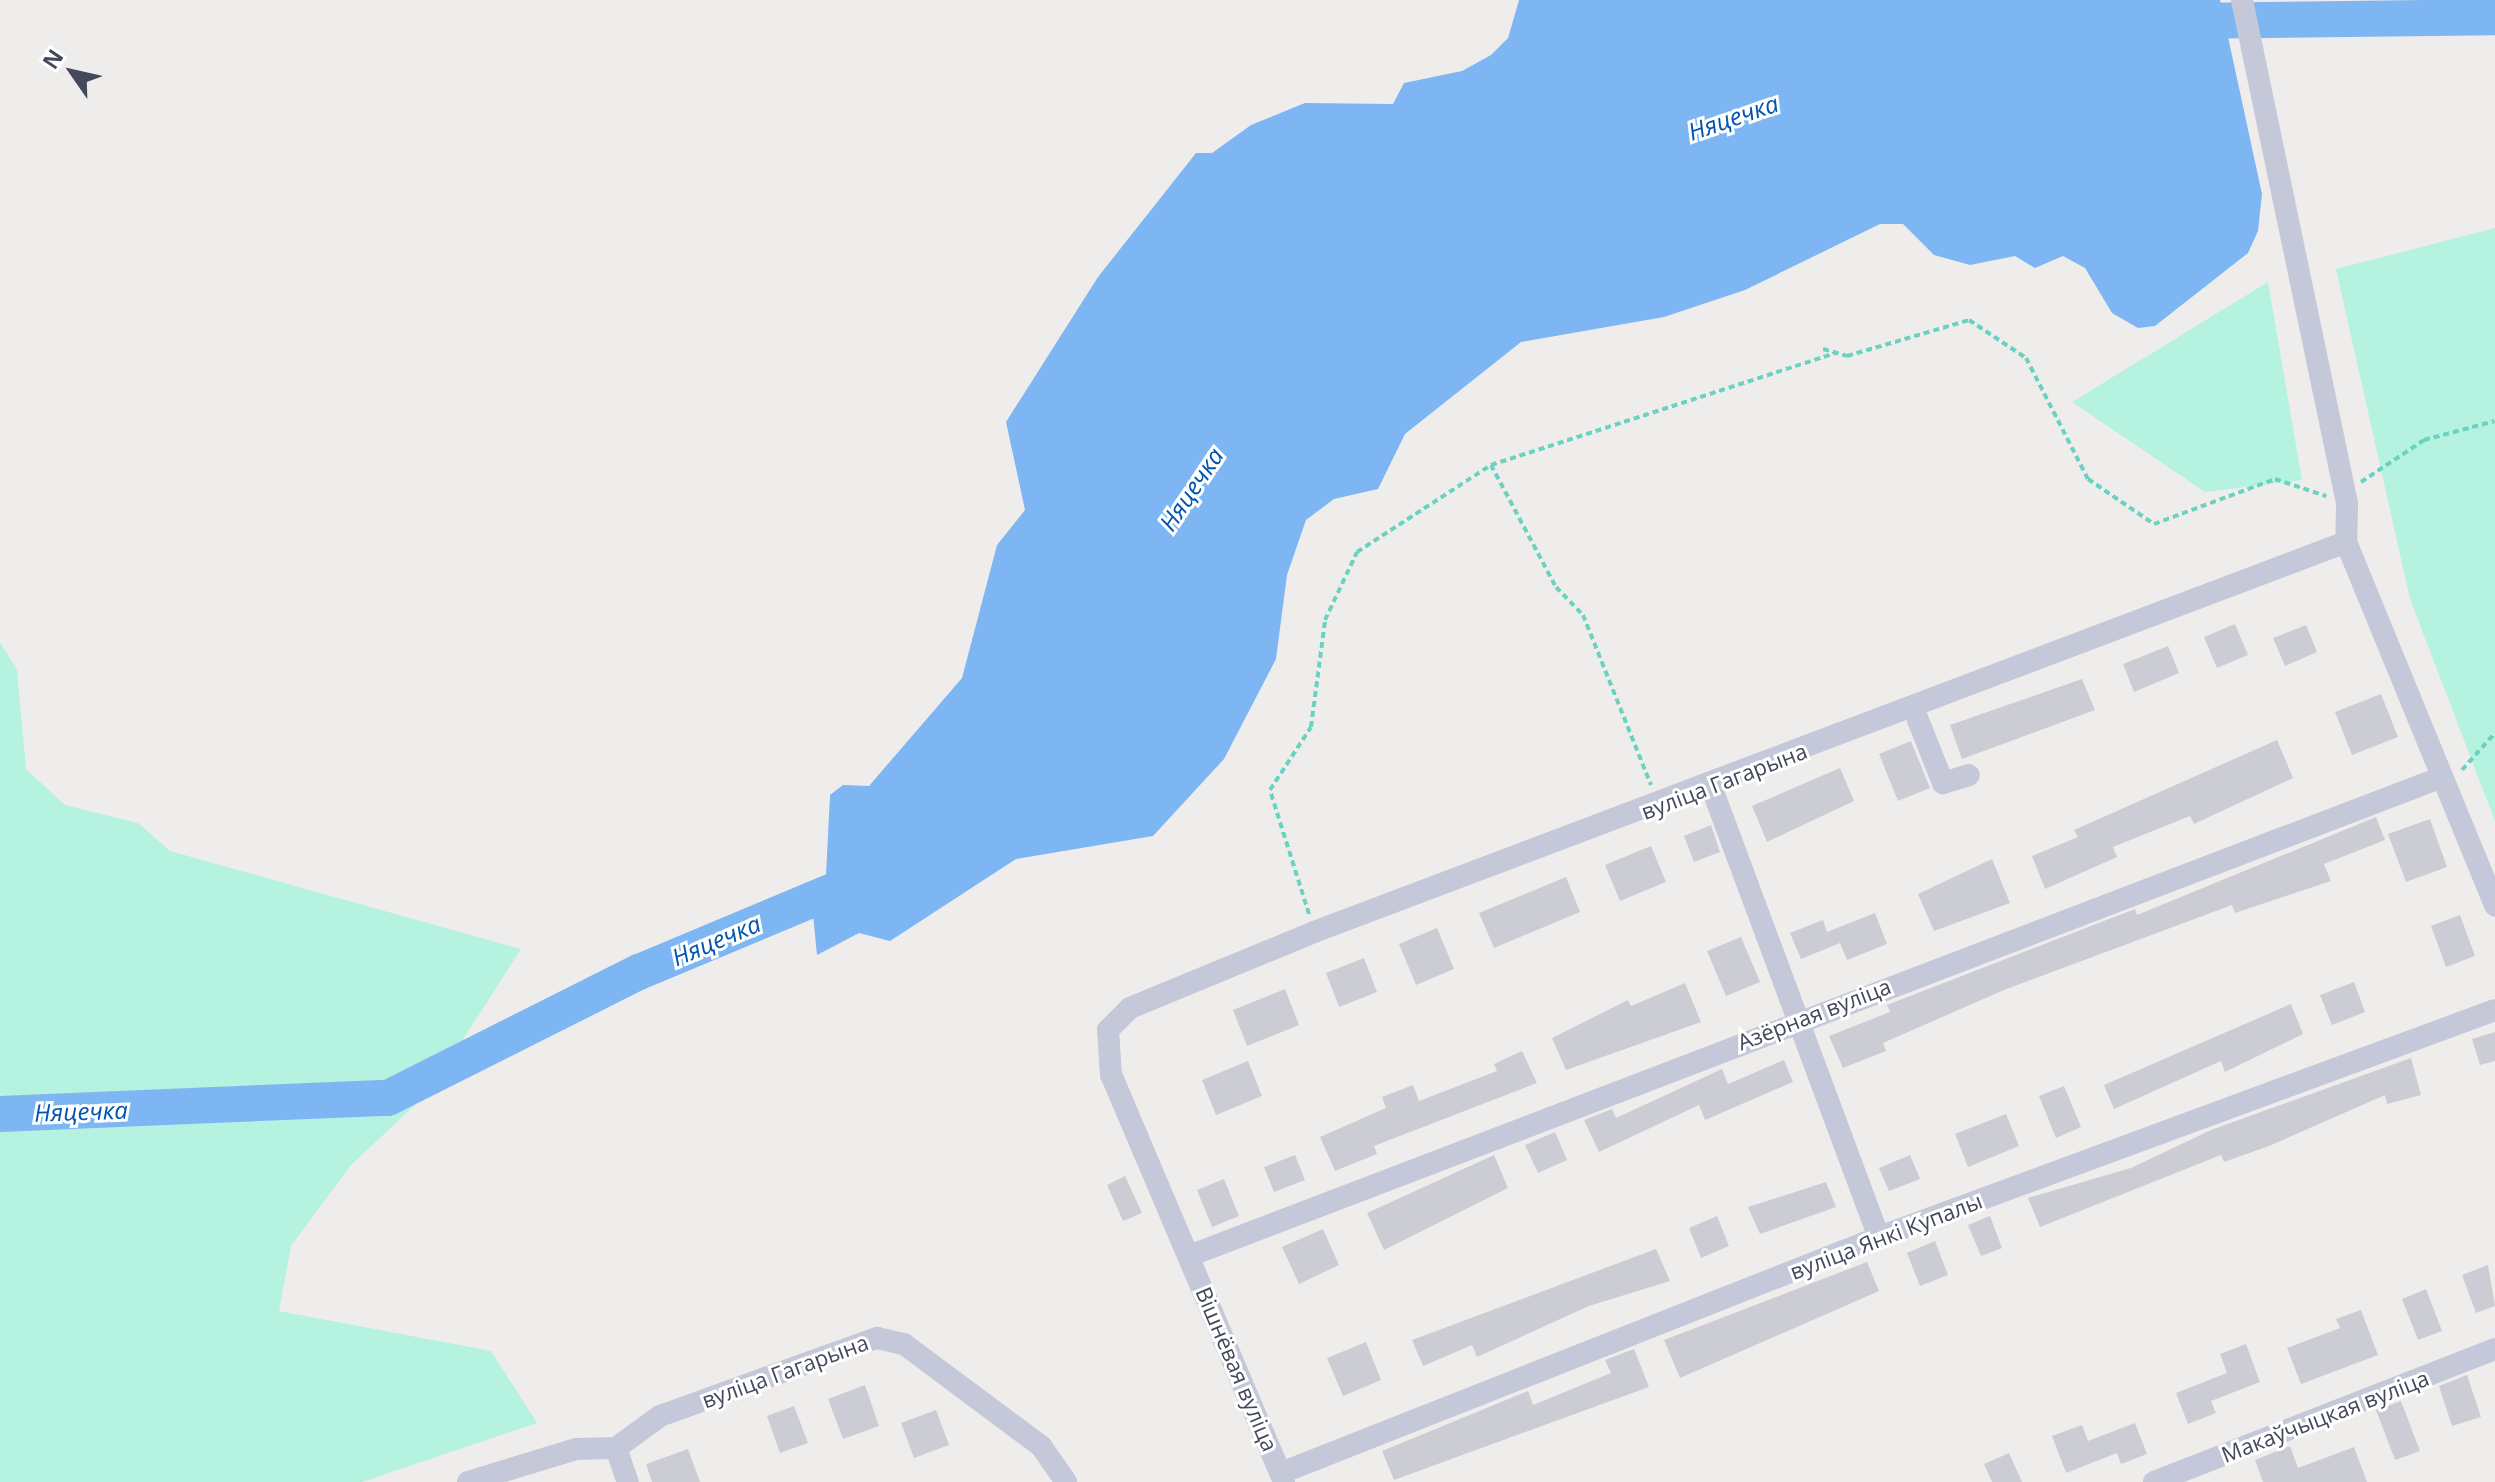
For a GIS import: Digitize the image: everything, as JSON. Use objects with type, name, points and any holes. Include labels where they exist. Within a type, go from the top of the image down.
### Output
[{"type":"street","points":[[2242,1],[2345,494],[2346,542],[2495,906]]},
{"type":"street","name":"вуліца Гагарына","points":[[1108,1030],[1130,1008],[1314,932],[1914,710],[2346,542]]},
{"type":"street","points":[[1914,710],[1943,783],[1969,775]]},
{"type":"street","name":"Азёрная вуліца","points":[[1189,1256],[1799,1019],[2442,777]]},
{"type":"street","points":[[1711,786],[1879,1237]]},
{"type":"street","name":"вуліца Янкі Купалы","points":[[1282,1478],[1879,1237],[2495,1010]]},
{"type":"street","name":"Вішнёвая вуліца","points":[[1108,1030],[1111,1075],[1282,1478]]},
{"type":"street","name":"вуліца Гагарына","points":[[616,1448],[660,1416],[877,1338],[904,1344],[1041,1446],[1066,1482]]},
{"type":"street","name":"Макаўчыцкая вуліца","points":[[2154,1482],[2495,1349]]},
{"type":"street","points":[[468,1482],[576,1449],[616,1448],[628,1482]]},
{"type":"path","points":[[1823,349],[1847,356],[1969,320],[2026,358],[2088,479],[2154,524],[2275,479],[2345,494],[2424,440],[2495,421]]},
{"type":"path","points":[[1314,932],[1270,790],[1311,727],[1325,620],[1357,552],[1491,465],[1835,353]]},
{"type":"path","points":[[1491,465],[1556,587],[1583,615],[1659,806]]},
{"type":"path","points":[[2442,777],[2462,770],[2495,733]]},
{"type":"green space","points":[[2495,228],[2495,821],[2410,599],[2336,269]]},
{"type":"green space","points":[[2268,282],[2302,480],[2205,492],[2072,402]]},
{"type":"green space","points":[[0,642],[17,670],[26,769],[65,805],[138,823],[170,851],[521,949],[430,1091],[350,1166],[291,1246],[279,1311],[491,1351],[537,1423],[362,1482],[0,1482]]},
{"type":"water","points":[[1519,0],[2220,0],[2262,194],[2258,231],[2248,253],[2155,326],[2138,328],[2112,313],[2085,268],[2063,256],[2035,268],[2015,256],[1970,265],[1934,255],[1903,224],[1880,224],[1745,290],[1664,317],[1521,342],[1405,434],[1378,489],[1334,499],[1306,520],[1287,575],[1276,659],[1224,759],[1153,836],[1016,859],[890,941],[859,933],[817,955],[812,905],[800,893],[826,875],[830,795],[843,785],[869,786],[962,678],[997,545],[1025,510],[1006,422],[1098,277],[1196,153],[1212,153],[1251,125],[1305,103],[1393,104],[1404,83],[1462,71],[1491,55],[1508,38]]},
{"type":"building","points":[[2235,624],[2248,655],[2217,668],[2204,637]]},
{"type":"building","points":[[2306,625],[2317,652],[2285,666],[2273,638]]},
{"type":"building","points":[[2168,646],[2179,673],[2134,692],[2123,664]]},
{"type":"building","points":[[2082,679],[2095,710],[1962,759],[1950,725]]},
{"type":"building","points":[[2381,694],[2398,737],[2352,755],[2335,712]]},
{"type":"building","points":[[2277,740],[2293,778],[2194,824],[2190,816],[2113,847],[2117,857],[2045,889],[2032,856],[2078,837],[2074,830]]},
{"type":"building","points":[[1911,741],[1930,788],[1898,801],[1879,754]]},
{"type":"building","points":[[1840,768],[1854,801],[1767,842],[1752,806]]},
{"type":"building","points":[[2376,817],[2385,840],[2324,864],[2331,881],[2235,913],[2232,905],[2004,990],[1883,1043],[1886,1051],[1843,1068],[1829,1036],[1890,1012],[1887,1005],[2135,909],[2137,915]]},
{"type":"building","points":[[2430,819],[2447,867],[2406,882],[2388,834]]},
{"type":"building","points":[[1711,825],[1720,852],[1694,862],[1684,836]]},
{"type":"building","points":[[1651,846],[1666,882],[1620,901],[1605,865]]},
{"type":"building","points":[[1992,859],[2010,903],[1934,931],[1918,894]]},
{"type":"building","points":[[1566,877],[1580,912],[1494,948],[1479,913]]},
{"type":"building","points":[[1875,913],[1887,944],[1847,960],[1840,943],[1801,959],[1790,933],[1823,920],[1827,932]]},
{"type":"building","points":[[2460,915],[2475,956],[2446,967],[2431,926]]},
{"type":"building","points":[[1437,928],[1454,969],[1416,985],[1399,944]]},
{"type":"building","points":[[1741,937],[1760,982],[1726,996],[1707,951]]},
{"type":"building","points":[[1364,958],[1377,992],[1339,1007],[1326,973]]},
{"type":"building","points":[[2354,982],[2365,1012],[2332,1025],[2320,995]]},
{"type":"building","points":[[1685,983],[1701,1022],[1566,1070],[1552,1038],[1628,1000],[1631,1006]]},
{"type":"building","points":[[1285,989],[1299,1025],[1247,1046],[1233,1010]]},
{"type":"building","points":[[2291,1004],[2303,1034],[2225,1072],[2221,1061],[2114,1109],[2104,1085]]},
{"type":"building","points":[[2495,1032],[2495,1061],[2480,1065],[2472,1039]]},
{"type":"building","points":[[1522,1051],[1537,1083],[1374,1146],[1377,1154],[1335,1171],[1320,1137],[1386,1108],[1382,1097],[1413,1085],[1419,1101],[1497,1071],[1494,1064]]},
{"type":"building","points":[[2411,1058],[2421,1095],[2387,1104],[2385,1095],[2269,1146],[2224,1162],[2221,1155],[2040,1227],[2028,1198],[2131,1168],[2211,1130]]},
{"type":"building","points":[[1784,1060],[1793,1082],[1705,1120],[1699,1105],[1599,1152],[1584,1120],[1612,1109],[1616,1118],[1722,1069],[1728,1084]]},
{"type":"building","points":[[1248,1061],[1262,1096],[1216,1115],[1202,1080]]},
{"type":"building","points":[[2064,1086],[2081,1127],[2056,1138],[2039,1096]]},
{"type":"building","points":[[2006,1114],[2019,1146],[1968,1167],[1955,1134]]},
{"type":"building","points":[[1555,1132],[1567,1160],[1538,1173],[1525,1145]]},
{"type":"building","points":[[1295,1155],[1305,1180],[1274,1192],[1264,1167]]},
{"type":"building","points":[[1494,1155],[1508,1188],[1384,1250],[1367,1213]]},
{"type":"building","points":[[1910,1155],[1920,1179],[1889,1191],[1879,1168]]},
{"type":"building","points":[[1125,1176],[1142,1213],[1123,1221],[1107,1185]]},
{"type":"building","points":[[1224,1179],[1239,1216],[1212,1227],[1197,1190]]},
{"type":"building","points":[[1826,1182],[1836,1207],[1760,1234],[1748,1207]]},
{"type":"building","points":[[1717,1216],[1729,1246],[1701,1258],[1689,1228]]},
{"type":"building","points":[[1990,1216],[2002,1248],[1981,1256],[1968,1225]]},
{"type":"building","points":[[1323,1229],[1339,1265],[1299,1284],[1282,1247]]},
{"type":"building","points":[[1935,1241],[1948,1275],[1920,1286],[1907,1253]]},
{"type":"building","points":[[1656,1249],[1670,1281],[1589,1306],[1477,1357],[1472,1345],[1423,1366],[1412,1340]]},
{"type":"building","points":[[1867,1262],[1879,1291],[1680,1378],[1664,1340]]},
{"type":"building","points":[[2488,1265],[2495,1306],[2476,1313],[2462,1275]]},
{"type":"building","points":[[2426,1289],[2442,1331],[2418,1340],[2402,1299]]},
{"type":"building","points":[[2361,1310],[2378,1355],[2301,1384],[2287,1348],[2340,1328],[2336,1319]]},
{"type":"building","points":[[1366,1342],[1381,1380],[1343,1396],[1327,1358]]},
{"type":"building","points":[[2246,1344],[2260,1382],[2211,1401],[2216,1413],[2188,1424],[2176,1393],[2227,1373],[2220,1354]]},
{"type":"building","points":[[1634,1349],[1649,1387],[1394,1480],[1382,1451],[1528,1391],[1533,1405],[1611,1373],[1605,1360]]},
{"type":"building","points":[[2467,1375],[2481,1417],[2452,1426],[2439,1386]]},
{"type":"building","points":[[865,1385],[879,1426],[843,1439],[828,1399]]},
{"type":"building","points":[[2401,1401],[2420,1451],[2395,1460],[2376,1410]]},
{"type":"building","points":[[794,1406],[808,1443],[780,1453],[767,1416]]},
{"type":"building","points":[[936,1410],[949,1445],[914,1458],[901,1423]]},
{"type":"building","points":[[2135,1423],[2147,1454],[2121,1464],[2117,1453],[2066,1473],[2052,1436],[2082,1425],[2088,1441]]},
{"type":"building","points":[[2290,1446],[2298,1468],[2354,1447],[2367,1482],[2263,1482],[2255,1460]]},
{"type":"building","points":[[688,1449],[700,1482],[652,1482],[646,1464]]},
{"type":"building","points":[[2009,1453],[2022,1482],[1992,1482],[1984,1464]]},
{"type":"waterway","name":"Няцечка","points":[[2178,21],[2495,17]]},
{"type":"waterway","name":"Няцечка","points":[[0,1114],[388,1098],[639,972],[854,882]]}]
